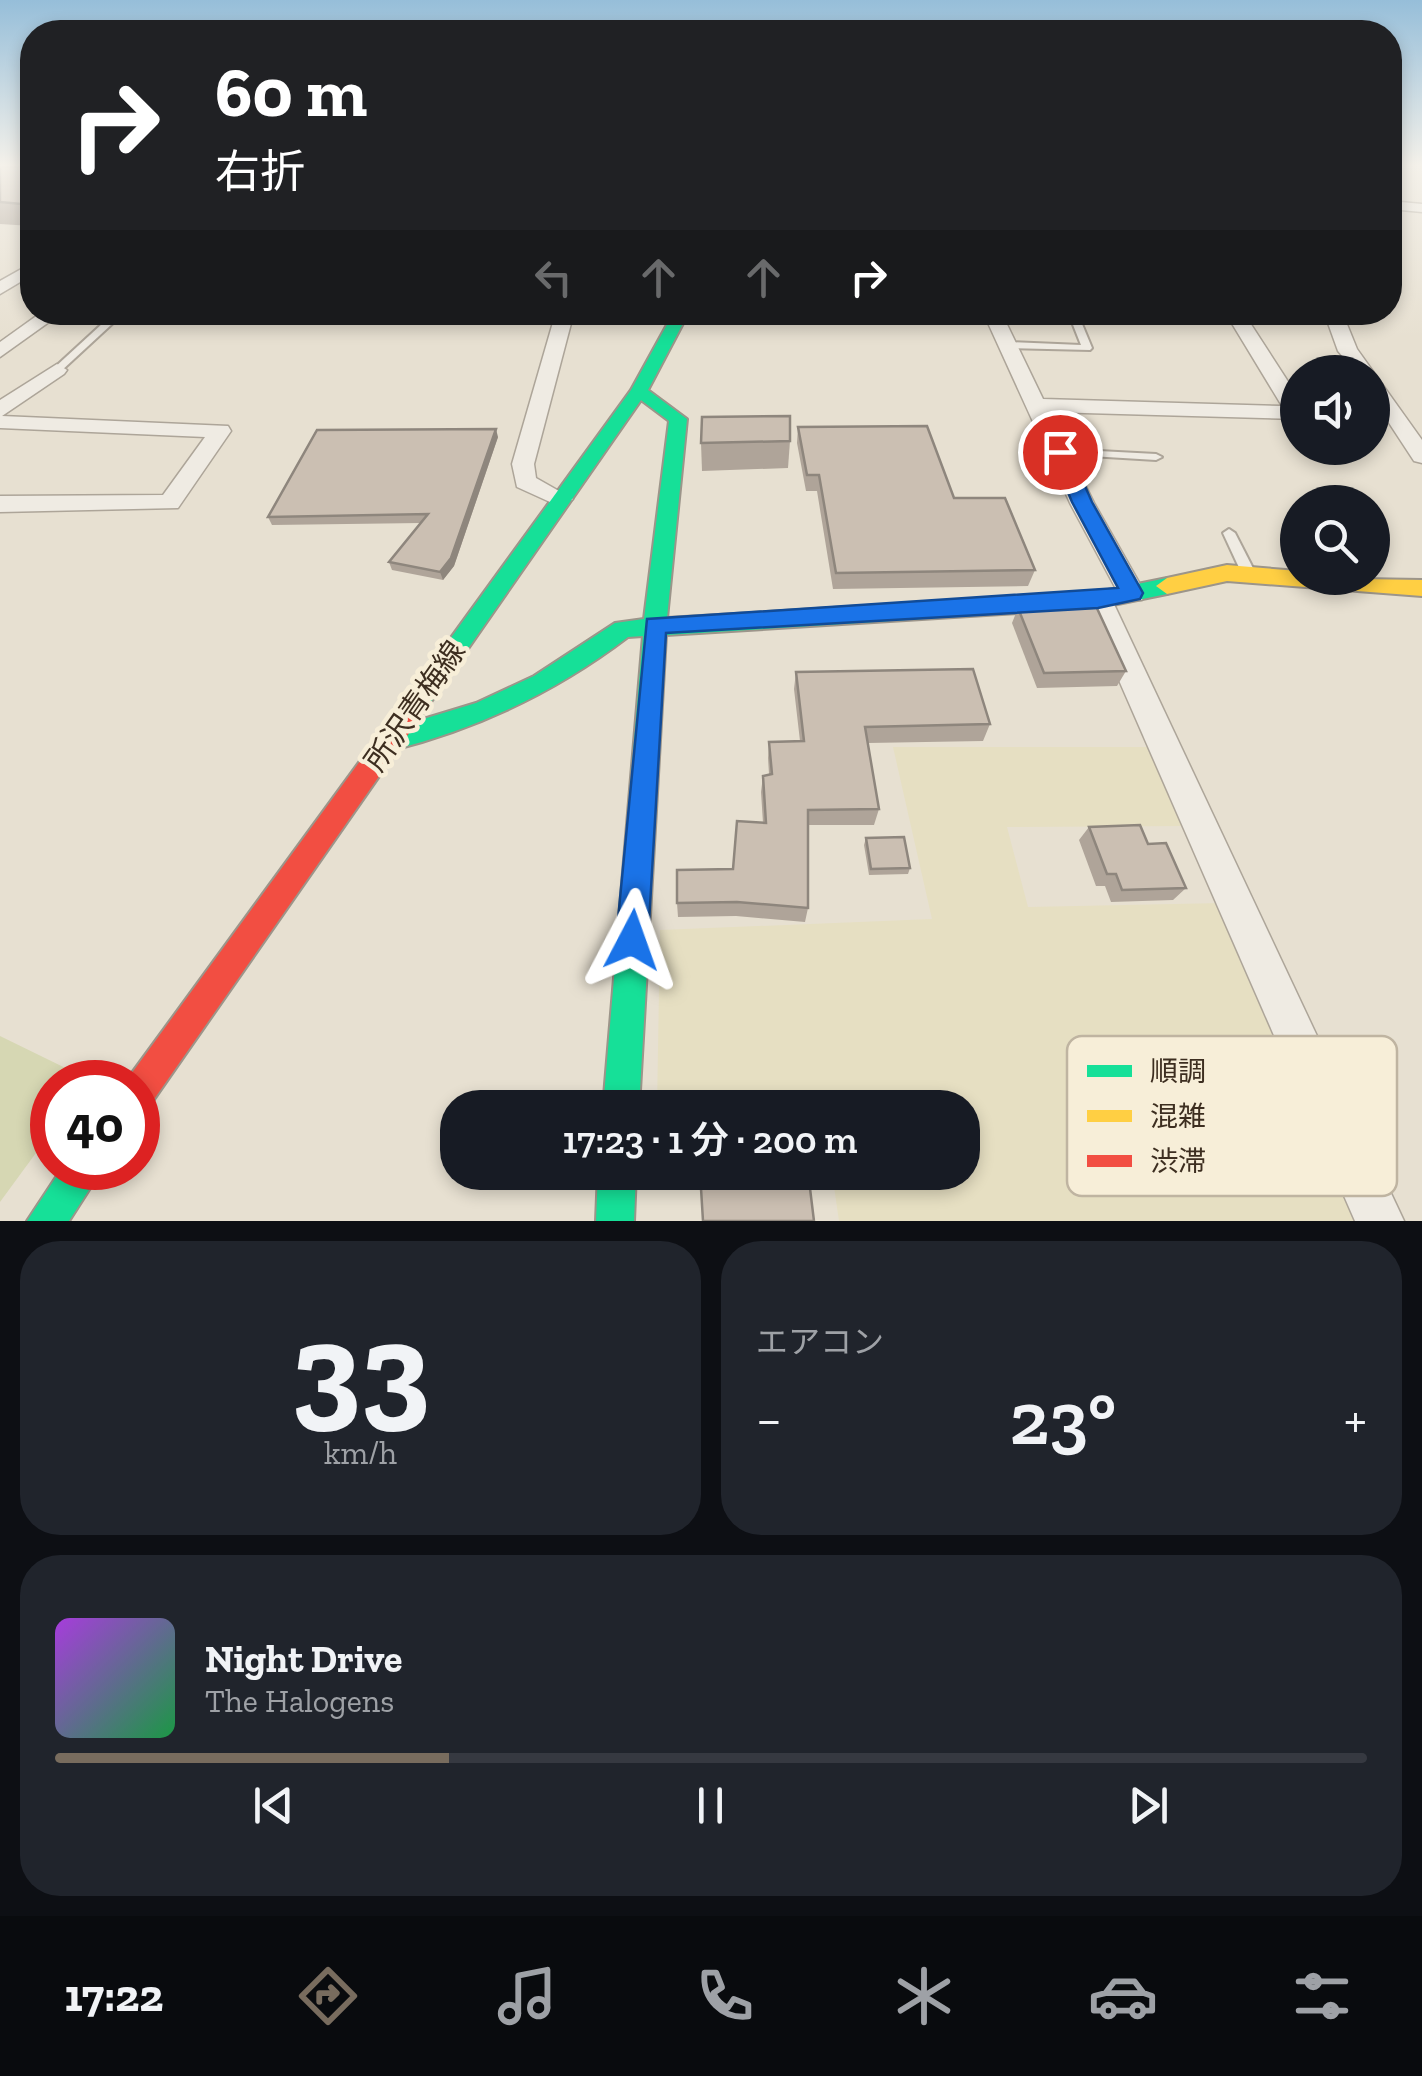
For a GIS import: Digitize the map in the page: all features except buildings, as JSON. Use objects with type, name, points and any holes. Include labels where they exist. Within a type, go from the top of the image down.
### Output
[{"type":"street","points":[[0,351],[36,325]]},
{"type":"street","points":[[557,325],[522,464],[525,482],[561,499]]},
{"type":"street","name":"所沢青梅線","points":[[160,1062],[639,391],[675,325]]},
{"type":"street","points":[[998,325],[1082,502],[1115,596],[1293,1036]]},
{"type":"street","points":[[1242,325],[1280,384]]},
{"type":"street","points":[[1338,325],[1351,355]]},
{"type":"street","points":[[0,410],[57,370]]},
{"type":"street","points":[[621,1090],[655,625],[678,419],[639,391]]},
{"type":"street","points":[[1036,405],[1280,413]]},
{"type":"street","points":[[0,422],[220,431],[170,503],[0,504]]},
{"type":"street","points":[[1390,422],[1422,456]]},
{"type":"street","points":[[392,738],[450,727],[578,664],[623,628],[1115,596],[1227,574],[1422,588]]},
{"type":"street","points":[[46,1221],[68,1190]]},
{"type":"street","points":[[615,1221],[617,1190]]},
{"type":"street","points":[[1368,1196],[1380,1221]]},
{"type":"lane","points":[[57,370],[107,325]]},
{"type":"lane","points":[[1008,345],[1087,348],[1077,325]]},
{"type":"lane","points":[[1060,452],[1156,457]]},
{"type":"lane","points":[[1229,533],[1249,574]]},
{"type":"shaded area","points":[[893,747],[1159,747],[1190,826],[1007,827],[1028,907],[1223,903],[1283,1036],[1067,1036],[1067,1196],[1356,1196],[1367,1221],[839,1221],[834,1190],[980,1190],[980,1090],[657,1090],[660,930],[932,919]]},
{"type":"green space","points":[[0,1036],[49,1060],[30,1060],[30,1161],[0,1202]]},
{"type":"traffic: fast","points":[[410,712],[639,391],[675,325]]},
{"type":"traffic: fast","points":[[622,1090],[655,625],[678,419],[639,391]]},
{"type":"traffic: fast","points":[[393,739],[455,722],[514,697],[570,666],[623,629],[1098,600],[1167,586]]},
{"type":"traffic: fast","points":[[46,1221],[68,1190]]},
{"type":"traffic: fast","points":[[615,1221],[616,1190]]},
{"type":"traffic: slow","points":[[1167,586],[1227,573],[1422,588]]},
{"type":"traffic: jam","points":[[160,1062],[410,712]]},
{"type":"route","points":[[632,940],[655,625],[1098,600],[1132,593],[1082,502],[1060,452]]}]
